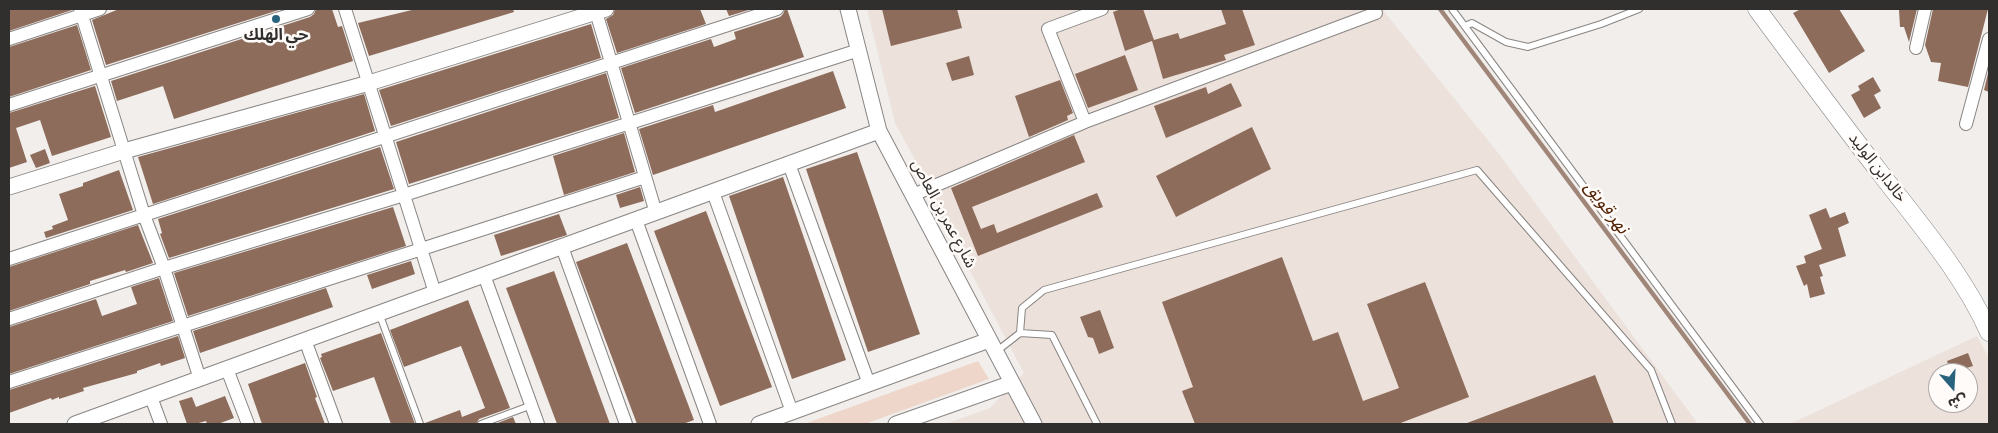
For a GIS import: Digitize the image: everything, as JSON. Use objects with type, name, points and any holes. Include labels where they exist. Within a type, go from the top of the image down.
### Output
[{"type":"main road","name":"خالدابن الوليد","points":[[1757,9],[1926,232],[1978,306],[1989,332]]},
{"type":"street","points":[[9,39],[81,12],[100,9]]},
{"type":"street","points":[[9,105],[308,9]]},
{"type":"street","points":[[345,9],[435,293]]},
{"type":"street","points":[[9,259],[777,9]]},
{"type":"street","name":"شارع عمر بن العاص","points":[[848,9],[879,131],[1034,424]]},
{"type":"street","points":[[1085,122],[1048,29],[1102,9]]},
{"type":"street","points":[[1916,48],[1925,9]]},
{"type":"street","points":[[9,187],[124,152],[368,83],[601,10],[611,63],[656,213]]},
{"type":"street","points":[[81,12],[144,214],[164,268],[200,379]]},
{"type":"street","points":[[913,195],[1085,122],[1376,14]]},
{"type":"street","points":[[1966,124],[1989,38]]},
{"type":"street","points":[[9,319],[164,268],[404,195],[858,50]]},
{"type":"street","points":[[77,424],[879,131]]},
{"type":"street","points":[[789,164],[869,384]]},
{"type":"street","points":[[9,382],[645,177]]},
{"type":"street","points":[[713,192],[792,412]]},
{"type":"street","points":[[636,220],[710,424]]},
{"type":"street","points":[[562,247],[626,424]]},
{"type":"street","points":[[484,275],[538,424]]},
{"type":"street","points":[[305,340],[336,424]]},
{"type":"street","points":[[759,424],[869,384],[992,346]]},
{"type":"street","points":[[227,368],[248,424]]},
{"type":"street","points":[[896,424],[1012,383]]},
{"type":"street","points":[[151,396],[161,424]]},
{"type":"lane","points":[[1452,9],[1760,424]]},
{"type":"lane","points":[[1465,26],[1472,24],[1506,42],[1528,47],[1600,24],[1639,9]]},
{"type":"lane","points":[[1020,333],[1022,308],[1044,290],[1477,170],[1651,370],[1672,424]]},
{"type":"lane","points":[[379,313],[420,424]]},
{"type":"lane","points":[[992,346],[1020,333],[1052,335],[1097,424]]},
{"type":"lane","points":[[481,424],[532,405]]},
{"type":"shaded area","points":[[867,9],[1382,9],[1499,154],[1698,424],[945,424],[990,408],[1024,373],[934,203],[940,185],[926,180],[895,123]]},
{"type":"shaded area","points":[[1977,336],[1989,358],[1989,424],[1790,424]]},
{"type":"shaded area","points":[[978,361],[989,379],[865,424],[804,424]]},
{"type":"building","points":[[9,9],[72,9],[72,10],[9,31]]},
{"type":"building","points":[[119,9],[282,9],[106,65],[92,20]]},
{"type":"building","points":[[316,9],[332,9],[338,27],[342,26],[353,61],[174,119],[163,86],[117,101],[111,81],[310,17]]},
{"type":"building","points":[[416,9],[513,9],[514,12],[369,56],[358,23]]},
{"type":"building","points":[[615,9],[700,9],[706,24],[617,53],[606,19],[613,15]]},
{"type":"building","points":[[726,9],[752,9],[729,16]]},
{"type":"building","points":[[785,9],[787,9],[804,57],[635,113],[621,68],[711,39],[714,47],[736,39],[734,32],[780,17]]},
{"type":"building","points":[[882,9],[957,9],[962,28],[891,46]]},
{"type":"building","points":[[1121,9],[1143,9],[1154,40],[1178,33],[1180,39],[1226,24],[1221,9],[1242,9],[1255,45],[1224,55],[1226,60],[1163,79],[1152,41],[1125,51],[1113,12]]},
{"type":"building","points":[[1801,9],[1839,9],[1865,51],[1829,73],[1793,13]]},
{"type":"building","points":[[1917,9],[1909,42],[1904,27],[1900,27],[1899,10]]},
{"type":"building","points":[[1933,9],[1988,9],[1968,87],[1938,81],[1941,63],[1931,62],[1925,45]]},
{"type":"building","points":[[591,24],[601,58],[391,126],[379,90]]},
{"type":"building","points":[[77,25],[91,70],[9,97],[9,47]]},
{"type":"building","points":[[1125,55],[1138,90],[1088,108],[1075,74]]},
{"type":"building","points":[[969,56],[974,75],[952,81],[946,63]]},
{"type":"building","points":[[1989,69],[1989,92],[1984,90]]},
{"type":"building","points":[[833,71],[846,108],[653,175],[639,129],[713,105],[715,112]]},
{"type":"building","points":[[606,73],[619,118],[409,184],[396,142]]},
{"type":"building","points":[[1873,77],[1881,91],[1874,95],[1881,108],[1864,118],[1851,95],[1860,90],[1858,86]]},
{"type":"building","points":[[1060,80],[1073,113],[1067,116],[1068,120],[1029,137],[1015,96]]},
{"type":"building","points":[[1231,83],[1242,106],[1166,138],[1154,106],[1206,87],[1208,94]]},
{"type":"building","points":[[95,86],[111,137],[52,156],[40,120],[16,128],[27,162],[9,168],[9,113]]},
{"type":"building","points":[[364,94],[375,131],[153,204],[138,157]]},
{"type":"building","points":[[1252,127],[1271,169],[1176,217],[1156,176]]},
{"type":"building","points":[[624,133],[635,172],[564,195],[553,156]]},
{"type":"building","points":[[1074,135],[1085,162],[972,207],[981,229],[994,224],[997,233],[1097,193],[1103,207],[978,256],[951,188]]},
{"type":"building","points":[[380,147],[394,189],[169,258],[160,234],[162,233],[158,219]]},
{"type":"building","points":[[45,149],[50,163],[36,168],[30,155]]},
{"type":"building","points":[[857,152],[920,334],[868,352],[806,169]]},
{"type":"building","points":[[119,170],[133,210],[46,238],[44,232],[53,229],[52,226],[68,220],[59,194]]},
{"type":"building","points":[[783,177],[846,360],[792,379],[729,196]]},
{"type":"building","points":[[640,187],[644,201],[620,208],[616,195]]},
{"type":"building","points":[[393,207],[406,246],[188,316],[174,273]]},
{"type":"building","points":[[1826,208],[1830,218],[1845,212],[1849,223],[1838,228],[1846,256],[1819,265],[1823,276],[1820,277],[1825,294],[1810,298],[1807,284],[1804,286],[1796,266],[1806,263],[1804,256],[1822,249],[1809,215]]},
{"type":"building","points":[[706,211],[772,387],[720,406],[654,231]]},
{"type":"building","points":[[559,214],[567,235],[501,256],[494,235]]},
{"type":"building","points":[[138,225],[153,263],[90,281],[90,284],[9,311],[9,267]]},
{"type":"building","points":[[627,243],[694,420],[683,424],[637,424],[576,262]]},
{"type":"building","points":[[1282,257],[1313,341],[1338,332],[1363,401],[1399,388],[1367,304],[1425,282],[1469,397],[1398,424],[1195,424],[1182,391],[1193,387],[1162,302]]},
{"type":"building","points":[[411,261],[415,274],[372,289],[367,275]]},
{"type":"building","points":[[554,271],[610,424],[557,424],[506,288]]},
{"type":"building","points":[[159,278],[173,321],[9,374],[9,327],[96,299],[102,316],[137,304],[131,287]]},
{"type":"building","points":[[326,288],[333,307],[200,353],[193,331]]},
{"type":"building","points":[[468,300],[510,408],[479,419],[476,424],[426,424],[460,410],[462,417],[485,408],[461,346],[404,367],[390,330]]},
{"type":"building","points":[[1100,310],[1114,348],[1099,354],[1093,338],[1088,337],[1080,317]]},
{"type":"building","points":[[381,333],[415,424],[391,424],[374,377],[333,391],[320,358],[322,357],[321,354]]},
{"type":"building","points":[[178,336],[185,358],[161,366],[160,363],[137,371],[137,373],[83,388],[84,391],[59,399],[59,397],[52,400],[51,398],[9,413],[9,390]]},
{"type":"building","points":[[1968,353],[1972,363],[1948,363],[1947,361]]},
{"type":"building","points":[[305,363],[325,424],[262,424],[248,384]]},
{"type":"building","points":[[1595,375],[1614,424],[1467,424],[1467,423]]},
{"type":"building","points":[[225,396],[234,418],[218,424],[207,424],[206,421],[187,424],[179,401],[192,397],[196,407]]},
{"type":"building","points":[[513,417],[516,424],[495,424]]},
{"type":"waterway","name":"نهر قويق","points":[[1440,9],[1750,424]]},
{"type":"place","name":"حي الهلك","points":[[276,19]]}]
